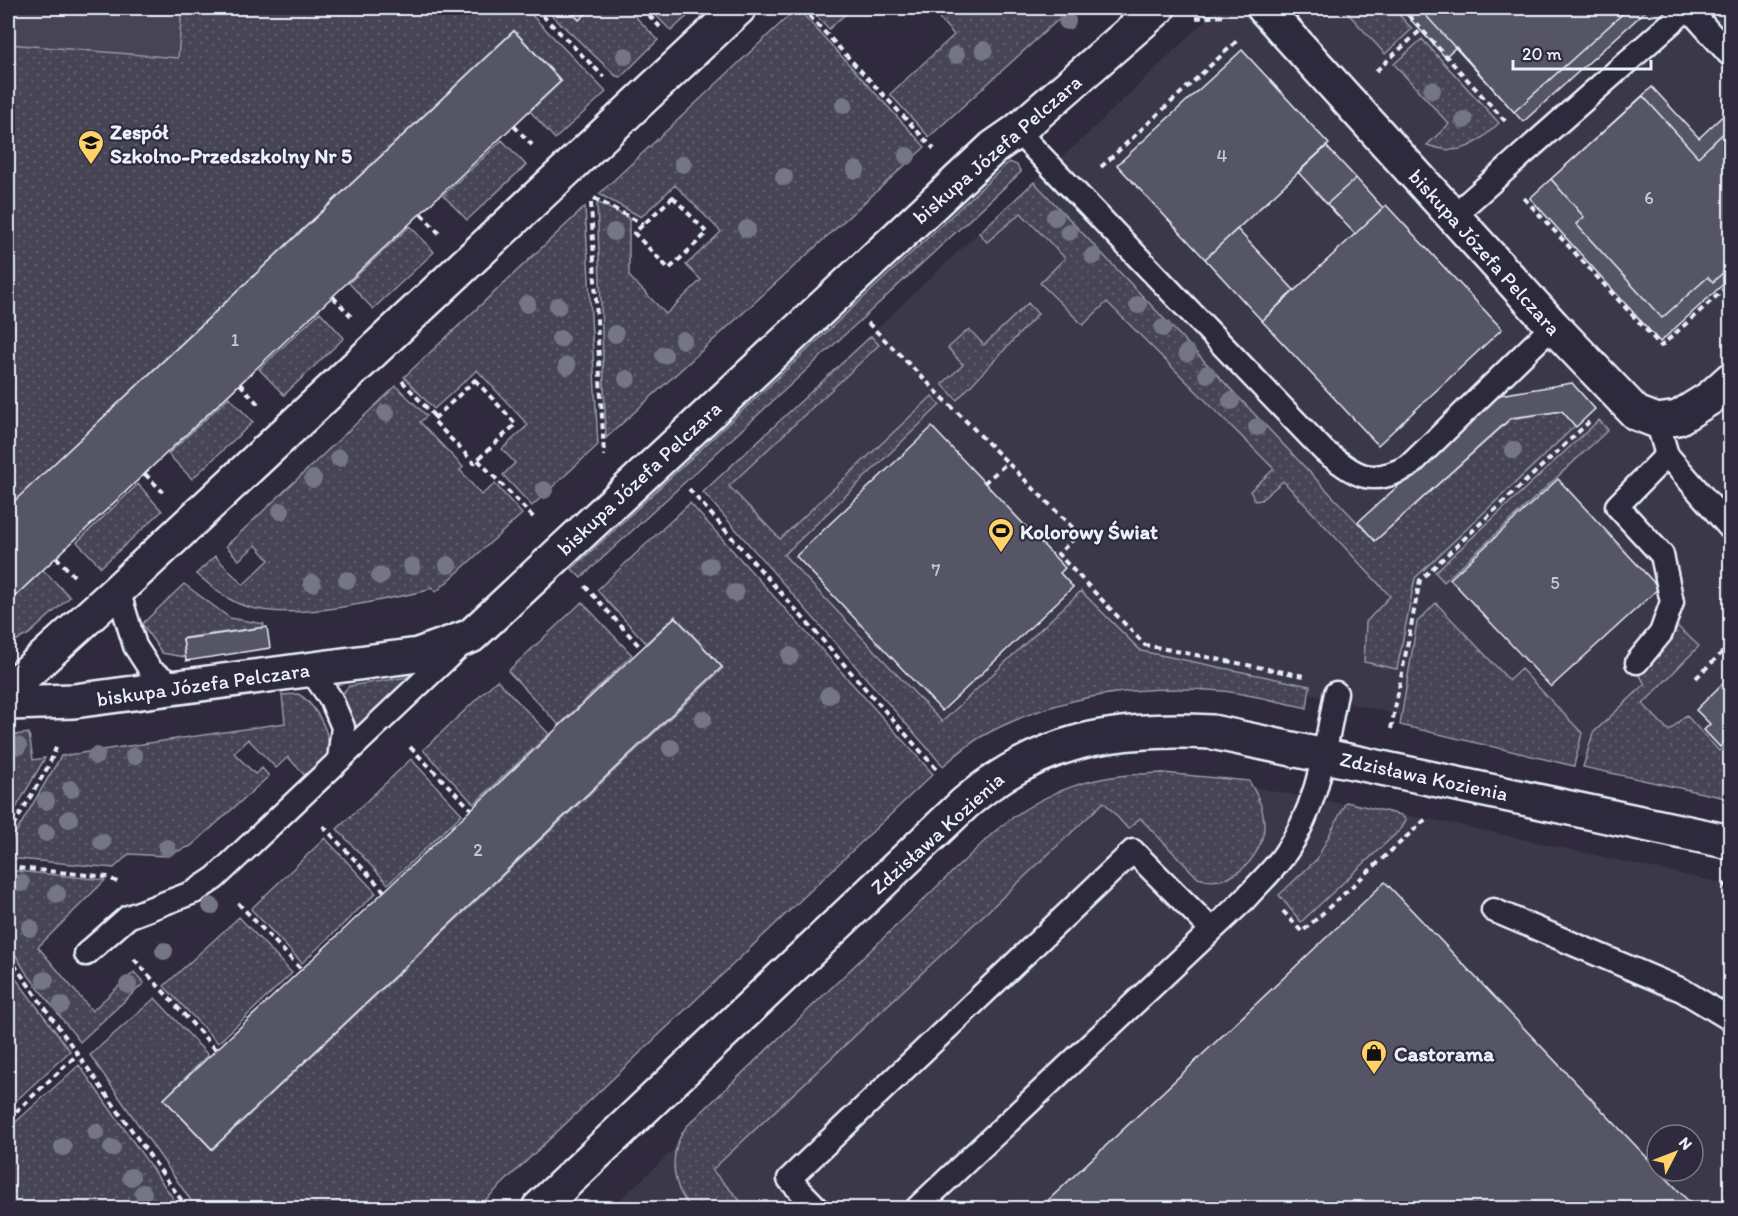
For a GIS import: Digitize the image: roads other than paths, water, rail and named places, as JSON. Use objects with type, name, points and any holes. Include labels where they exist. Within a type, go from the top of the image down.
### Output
[{"type":"street","points":[[8,690],[118,590],[739,8]]},
{"type":"street","name":"biskupa Józefa Pelczara","points":[[8,703],[74,701],[418,655],[471,636],[994,147],[1017,131],[1158,8]]},
{"type":"street","name":"biskupa Józefa Pelczara","points":[[1260,17],[1346,99],[1553,327],[1618,395],[1636,413],[1657,421]]},
{"type":"street","points":[[1657,421],[1678,418],[1710,398],[1731,380]]},
{"type":"street","name":"Zdzisława Kozienia","points":[[539,1209],[955,812],[1007,771],[1061,747],[1119,734],[1147,731],[1212,732],[1325,754],[1731,842]]},
{"type":"lane","points":[[1453,216],[1688,8],[1729,54]]},
{"type":"lane","points":[[1017,131],[1044,162],[1324,451],[1347,468],[1368,478],[1390,476],[1409,466],[1553,327]]},
{"type":"lane","points":[[1657,421],[1667,454],[1731,528]]},
{"type":"lane","points":[[1637,662],[1661,633],[1672,602],[1662,555],[1617,506],[1667,454]]},
{"type":"lane","points":[[118,590],[135,646],[151,671],[178,687]]},
{"type":"lane","points":[[86,954],[128,917],[194,892],[215,878],[471,636]]},
{"type":"lane","points":[[298,671],[316,678],[331,699],[343,727],[339,760]]},
{"type":"lane","points":[[917,1209],[1212,930],[1284,856],[1304,822],[1320,776],[1336,693]]},
{"type":"lane","points":[[817,1209],[789,1179],[1133,852],[1212,930]]},
{"type":"lane","points":[[1493,910],[1682,990],[1731,1018]]},
{"type":"place","name":"Zespół Szkolno-Przedszkolny Nr 5","points":[[91,166]]},
{"type":"place","name":"Kolorowy Świat","points":[[1001,554]]},
{"type":"place","name":"Castorama","points":[[1374,1076]]}]
